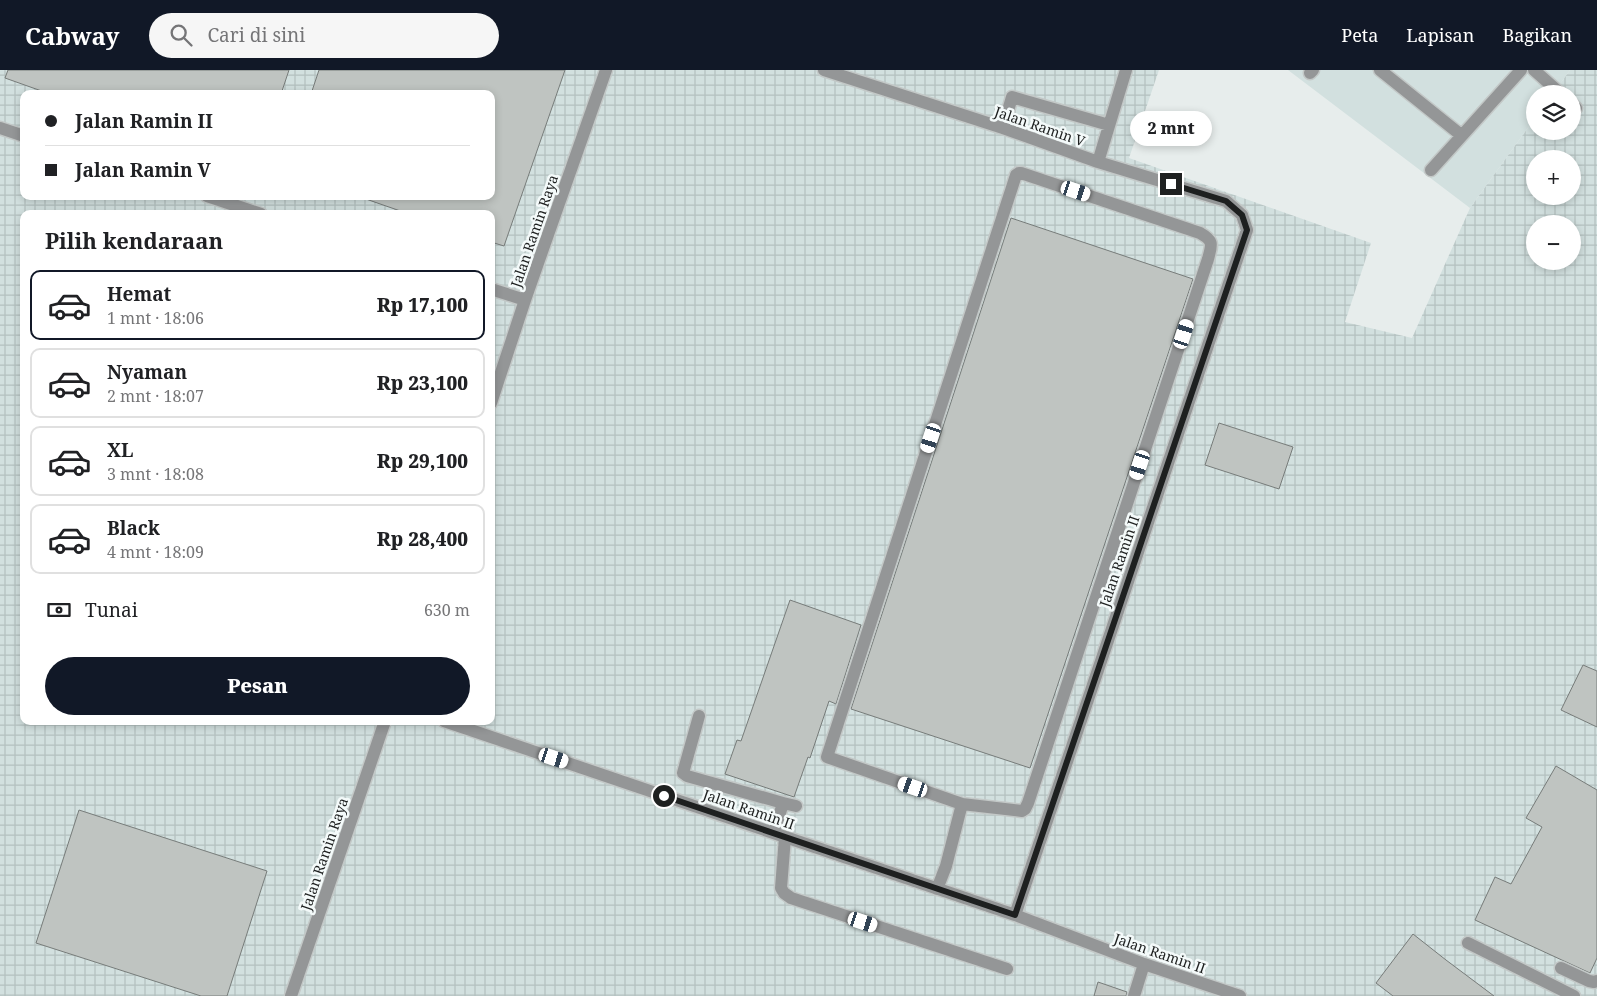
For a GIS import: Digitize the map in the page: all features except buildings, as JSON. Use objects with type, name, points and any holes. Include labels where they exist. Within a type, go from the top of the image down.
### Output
[{"type":"lane","name":"Jalan Ramin Raya","points":[[495,391],[606,70]]},
{"type":"lane","name":"Jalan Ramin V","points":[[824,70],[1003,128],[1098,162],[1226,201],[1242,215]]},
{"type":"lane","points":[[1098,162],[1126,70]]},
{"type":"lane","points":[[1380,70],[1461,135]]},
{"type":"lane","points":[[1430,170],[1521,70]]},
{"type":"lane","points":[[1534,70],[1551,85]]},
{"type":"lane","points":[[1003,128],[1012,97],[1109,126]]},
{"type":"lane","points":[[0,128],[20,135]]},
{"type":"lane","points":[[1021,173],[1200,233],[1208,238],[1212,245],[1028,803],[1022,811],[962,804],[827,757],[1016,175],[1021,173]]},
{"type":"lane","points":[[219,200],[249,210]]},
{"type":"lane","name":"Jalan Ramin II","points":[[1015,915],[1247,230],[1242,215]]},
{"type":"lane","points":[[495,290],[525,300]]},
{"type":"lane","points":[[699,716],[683,770],[685,775],[789,805],[779,835],[782,888],[787,896],[1008,969]]},
{"type":"lane","name":"Jalan Ramin Raya","points":[[291,996],[384,725]]},
{"type":"lane","name":"Jalan Ramin II","points":[[456,725],[1015,915],[1144,964],[1240,996]]},
{"type":"lane","points":[[937,889],[946,866],[962,804]]},
{"type":"lane","points":[[1468,943],[1574,996]]},
{"type":"lane","points":[[1134,996],[1144,964]]},
{"type":"lane","points":[[1561,968],[1589,981],[1597,981]]},
{"type":"shaded area","points":[[0,70],[1159,70],[1129,158],[1371,243],[1345,322],[1412,338],[1470,208],[1526,130],[1526,140],[1581,140],[1581,85],[1559,85],[1570,70],[1597,70],[1597,996],[0,996]]},
{"type":"shaded area","points":[[1288,70],[1570,70],[1559,85],[1526,85],[1526,130],[1470,208]]},
{"type":"route","points":[[664,796],[1015,915],[1247,230],[1242,215],[1226,201],[1171,184]]}]
